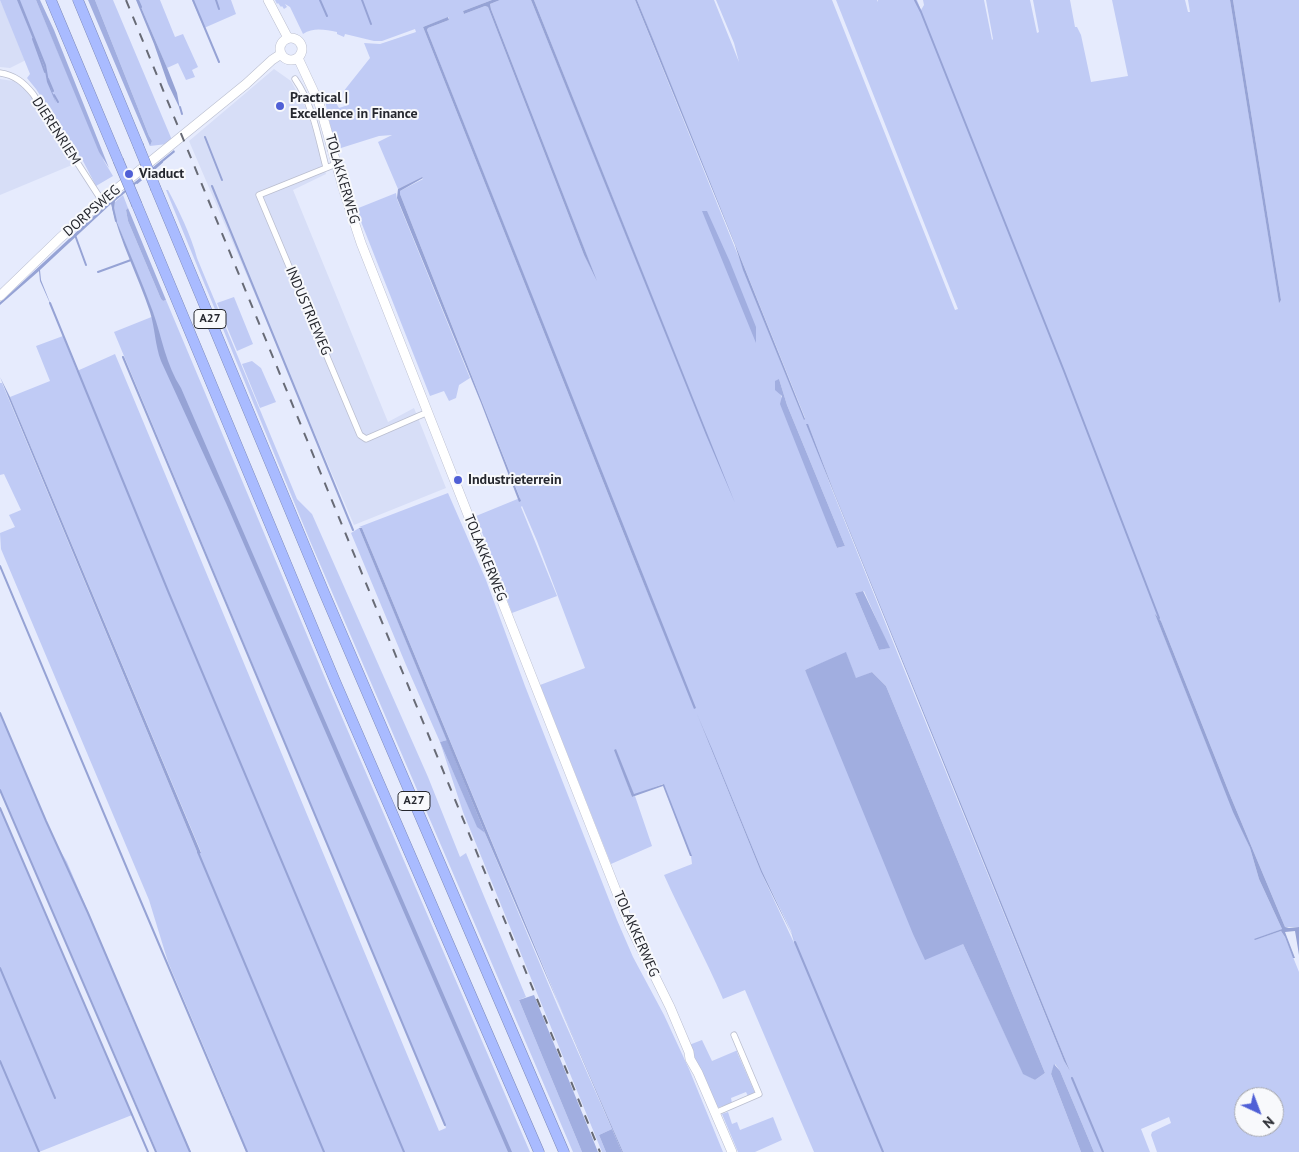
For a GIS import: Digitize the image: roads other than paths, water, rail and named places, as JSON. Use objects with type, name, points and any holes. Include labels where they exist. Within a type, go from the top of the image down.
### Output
[{"type":"highway","name":"A27","points":[[52,0],[335,681],[539,1152]]},
{"type":"highway","name":"A27","points":[[78,0],[308,555],[564,1152]]},
{"type":"main road","points":[[268,0],[288,38]]},
{"type":"main road","points":[[288,38],[292,38],[300,43],[302,49],[298,58],[293,60],[281,54],[281,45],[288,38]]},
{"type":"main road","name":"DORPSWEG","points":[[0,296],[60,238],[102,201],[281,54]]},
{"type":"main road","name":"TOLAKKERWEG","points":[[298,58],[316,94],[361,244],[630,926],[698,1068],[698,1074],[732,1152]]},
{"type":"street","name":"DIERENRIEM","points":[[0,73],[17,78],[33,94],[102,201]]},
{"type":"street","points":[[295,79],[304,92],[326,167]]},
{"type":"street","name":"INDUSTRIEWEG","points":[[336,164],[259,195],[360,435],[366,439],[428,412]]},
{"type":"street","points":[[715,1113],[759,1094],[734,1035]]},
{"type":"waterway","points":[[138,0],[141,7]]},
{"type":"waterway","points":[[193,0],[219,62]]},
{"type":"waterway","points":[[216,0],[219,9]]},
{"type":"waterway","points":[[320,0],[327,16]]},
{"type":"waterway","points":[[362,0],[371,24]]},
{"type":"waterway","points":[[915,0],[1064,371],[1159,618]]},
{"type":"waterway","points":[[33,39],[45,72]]},
{"type":"waterway","points":[[48,79],[53,91]]},
{"type":"waterway","points":[[54,95],[58,102]]},
{"type":"waterway","points":[[180,107],[182,114]]},
{"type":"waterway","points":[[205,137],[222,180]]},
{"type":"waterway","points":[[152,171],[162,162]]},
{"type":"waterway","points":[[137,183],[147,175]]},
{"type":"waterway","points":[[212,186],[353,530]]},
{"type":"waterway","points":[[113,208],[116,221]]},
{"type":"waterway","points":[[75,235],[86,265]]},
{"type":"waterway","points":[[98,272],[131,260]]},
{"type":"waterway","points":[[50,303],[168,591],[404,1152]]},
{"type":"waterway","points":[[123,357],[445,1125]]},
{"type":"waterway","points":[[0,566],[247,1152]]},
{"type":"waterway","points":[[0,713],[190,1152]]},
{"type":"waterway","points":[[0,790],[156,1152]]},
{"type":"waterway","points":[[0,808],[148,1152]]},
{"type":"waterway","points":[[198,852],[324,1152]]},
{"type":"waterway","points":[[795,942],[883,1152]]},
{"type":"waterway","points":[[0,968],[55,1098]]},
{"type":"waterway","points":[[0,1061],[39,1152]]},
{"type":"waterway","points":[[1072,1078],[1103,1152]]},
{"type":"railway","points":[[126,0],[600,1152]]},
{"type":"place","name":"Practical | Excellence in Finance","points":[[280,106]]},
{"type":"place","name":"Viaduct","points":[[129,174]]},
{"type":"place","name":"Industrieterrein","points":[[458,480]]}]
